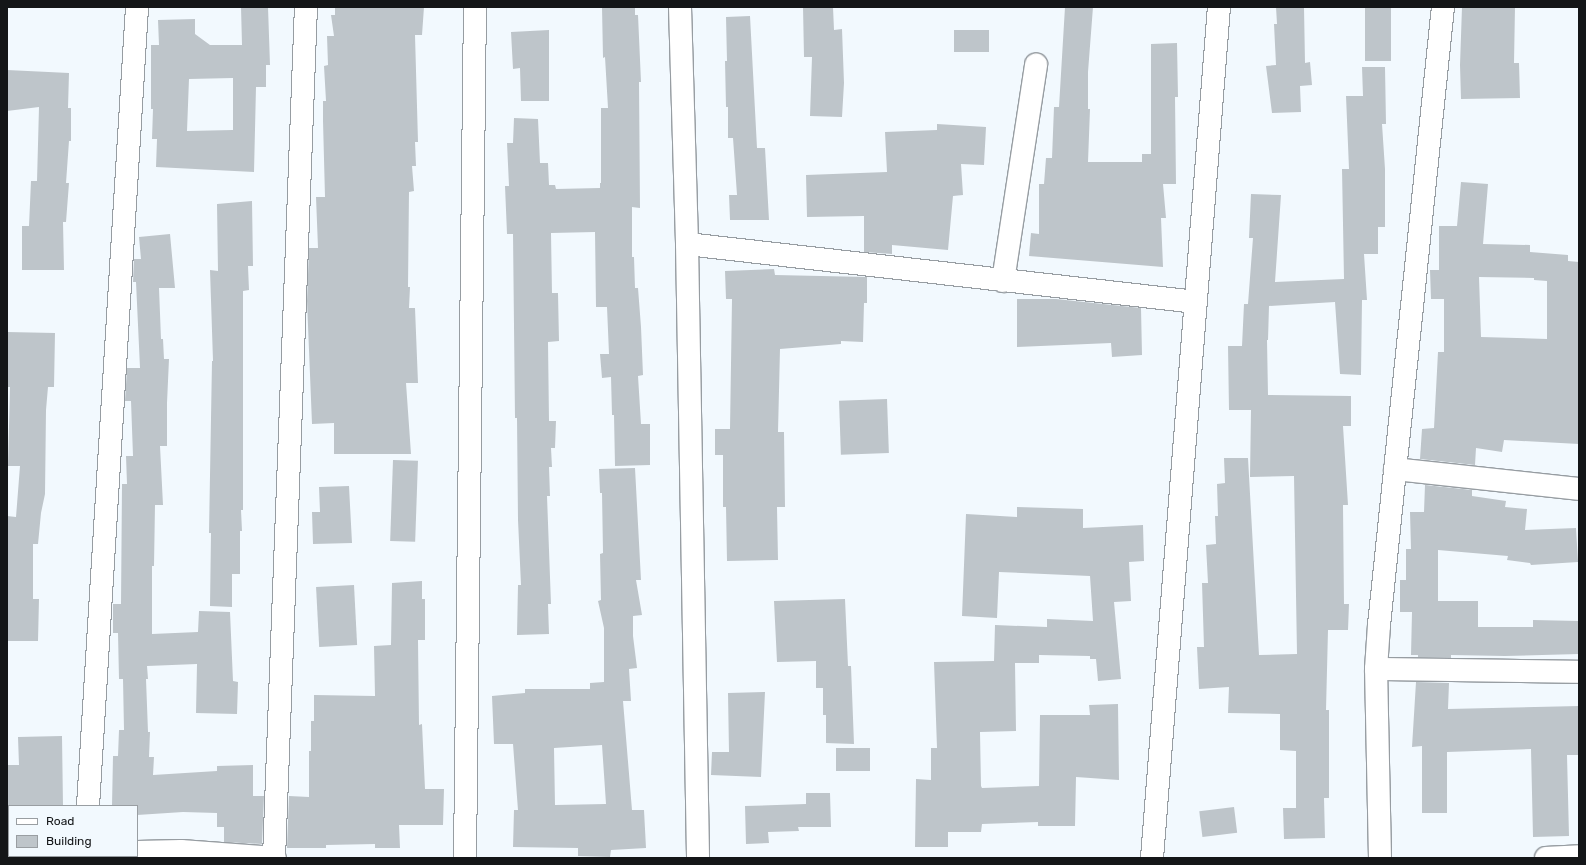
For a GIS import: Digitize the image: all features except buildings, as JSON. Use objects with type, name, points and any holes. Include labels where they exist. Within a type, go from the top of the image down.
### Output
[{"type":"street","points":[[88,805],[137,7]]},
{"type":"street","points":[[138,852],[181,851],[274,858],[306,7]]},
{"type":"street","points":[[464,858],[475,7]]},
{"type":"street","points":[[680,7],[687,244],[698,858]]},
{"type":"street","points":[[1152,858],[1219,7]]},
{"type":"street","points":[[1380,858],[1376,669],[1443,7]]},
{"type":"street","points":[[1002,281],[1036,65]]},
{"type":"street","points":[[687,244],[1196,302]]},
{"type":"street","points":[[1396,469],[1579,489]]},
{"type":"street","points":[[1376,669],[1579,672]]},
{"type":"street","points":[[1546,858],[1579,856]]}]
